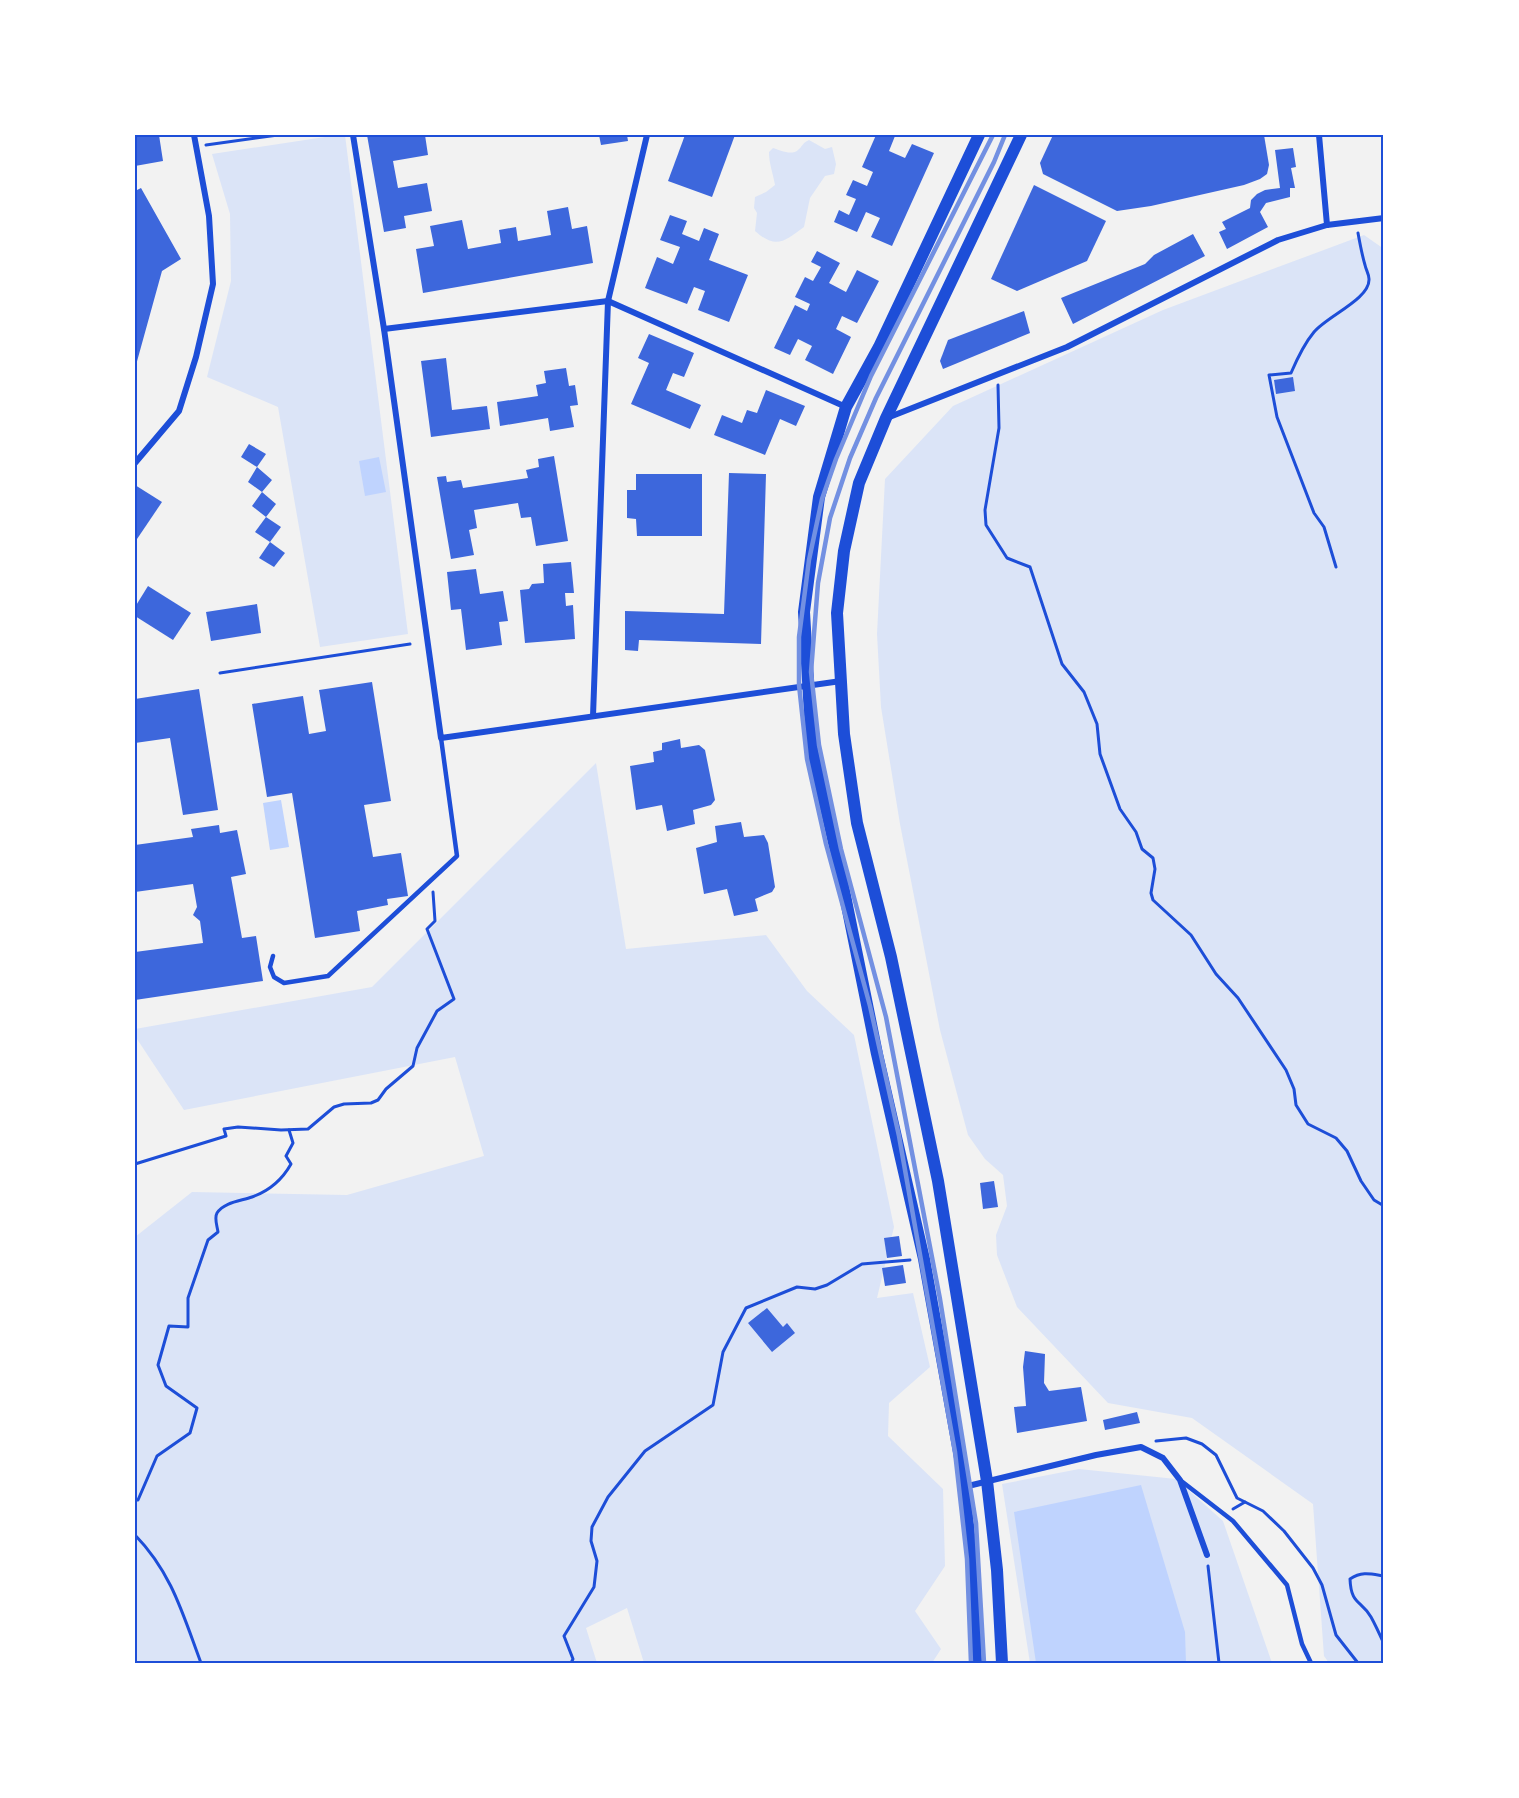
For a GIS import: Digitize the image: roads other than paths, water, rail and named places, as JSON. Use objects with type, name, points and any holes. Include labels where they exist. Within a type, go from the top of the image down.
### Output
[{"type":"main road","points":[[975,1663],[973,1572],[964,1487],[924,1259],[877,1054],[837,856],[812,749],[804,612],[819,497],[846,407],[879,347],[979,135]]},
{"type":"main road","points":[[1002,1663],[997,1570],[987,1481],[938,1181],[891,957],[857,823],[844,734],[837,613],[844,551],[859,483],[886,418],[1021,135]]},
{"type":"street","points":[[135,463],[179,411],[196,357],[213,284],[209,216],[194,135]]},
{"type":"street","points":[[352,135],[384,329],[441,738],[841,681]]},
{"type":"street","points":[[593,716],[608,301],[647,135]]},
{"type":"street","points":[[1320,135],[1327,225]]},
{"type":"street","points":[[886,418],[1067,347],[1278,240],[1327,225],[1384,218]]},
{"type":"street","points":[[384,329],[608,301],[846,407]]},
{"type":"street","points":[[964,1487],[1096,1455],[1141,1447],[1163,1458],[1180,1480],[1207,1555]]},
{"type":"lane","points":[[273,956],[270,968],[274,976],[284,983],[328,976],[456,856],[441,738]]},
{"type":"lane","points":[[1180,1480],[1233,1521],[1287,1585],[1302,1644],[1311,1663]]},
{"type":"water","points":[[379,457],[386,492],[365,496],[359,461]]},
{"type":"water","points":[[281,800],[289,847],[270,850],[263,803]]},
{"type":"water","points":[[1141,1485],[1185,1632],[1186,1663],[1036,1663],[1014,1512]]},
{"type":"railway","points":[[971,1663],[967,1559],[955,1452],[899,1136],[870,1006],[826,844],[807,759],[799,685],[799,637],[809,560],[822,499],[836,459],[871,376],[993,135]]},
{"type":"railway","points":[[984,1663],[976,1523],[940,1299],[886,1017],[841,849],[819,745],[811,672],[818,583],[830,518],[850,458],[876,398],[994,162],[1005,135]]}]
